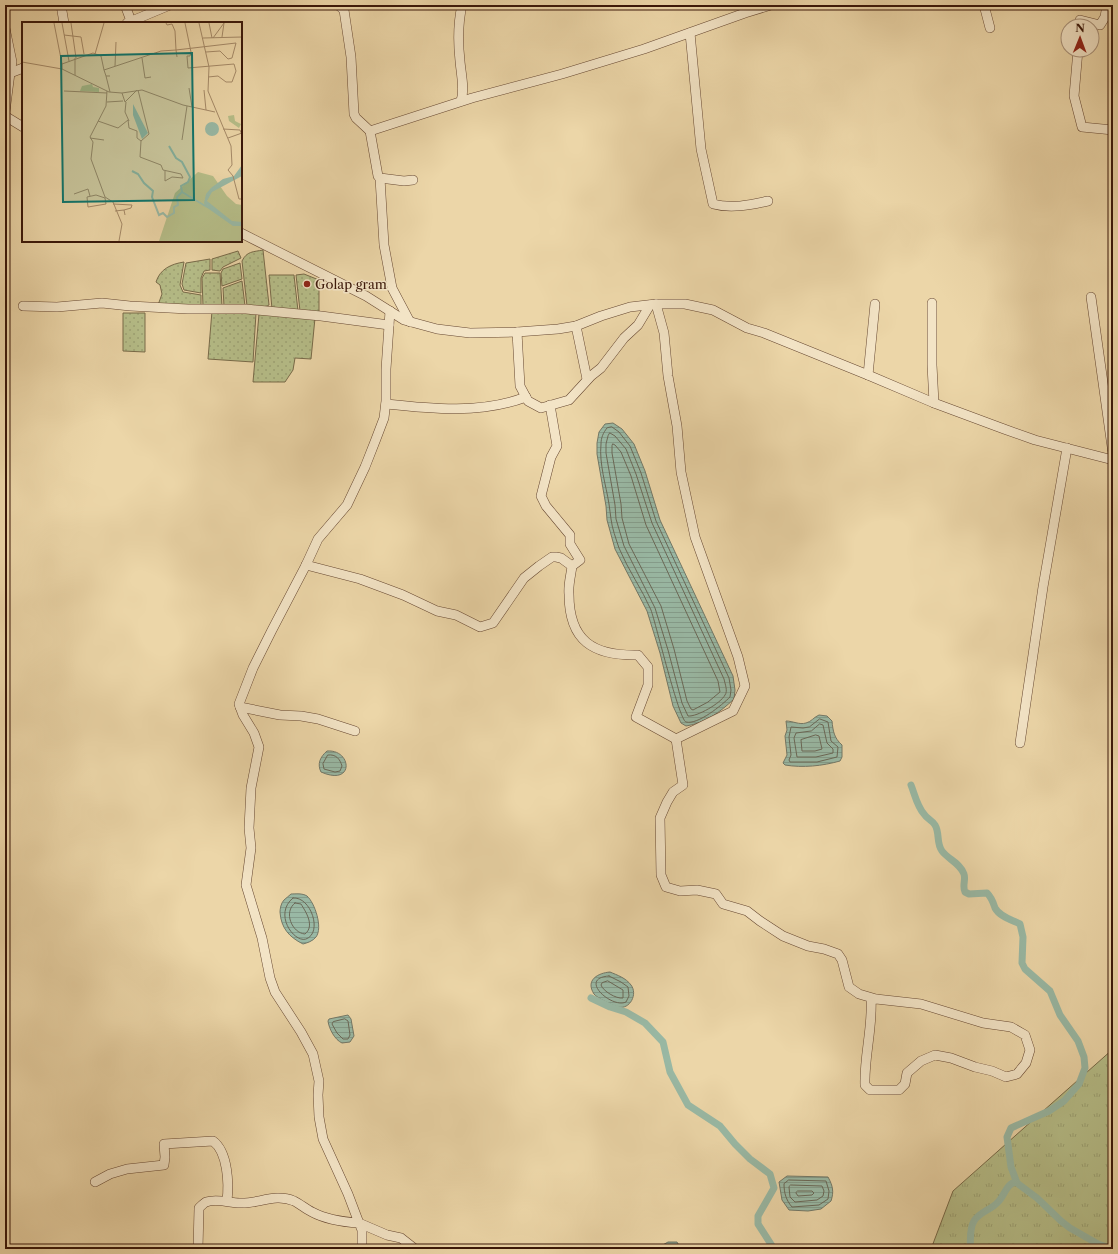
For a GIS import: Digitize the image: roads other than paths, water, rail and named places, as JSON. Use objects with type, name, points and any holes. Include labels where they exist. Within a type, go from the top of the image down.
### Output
[{"type":"street","points":[[61,5],[64,22]]},
{"type":"street","points":[[125,5],[129,22],[170,5]]},
{"type":"street","points":[[338,5],[344,10],[351,57],[354,114],[356,118],[370,131],[378,176],[380,178],[384,245],[392,288],[410,322]]},
{"type":"street","points":[[461,102],[463,96],[459,18],[462,5]]},
{"type":"street","points":[[370,131],[472,98],[562,74],[644,49],[771,5]]},
{"type":"street","points":[[984,5],[990,28]]},
{"type":"street","points":[[1100,25],[1105,17],[1107,5]]},
{"type":"street","points":[[5,28],[12,62],[5,112]]},
{"type":"street","points":[[690,33],[701,149],[713,204],[729,207],[753,205],[768,201]]},
{"type":"street","points":[[1077,58],[1074,96],[1082,127],[1113,130]]},
{"type":"street","points":[[10,73],[22,68]]},
{"type":"street","points":[[5,116],[22,126]]},
{"type":"street","points":[[380,178],[404,181],[413,180]]},
{"type":"street","points":[[242,234],[366,296],[404,320],[437,329],[470,333],[558,329],[576,326],[630,307],[653,304],[685,304],[713,310],[747,328],[764,333],[934,403],[1035,440],[1113,460]]},
{"type":"street","points":[[1091,297],[1113,454]]},
{"type":"street","points":[[23,306],[57,307],[102,303],[188,309],[246,309],[321,316],[389,325]]},
{"type":"street","points":[[932,303],[932,365],[934,403]]},
{"type":"street","points":[[517,332],[520,386],[528,401],[541,408],[569,400],[587,379],[601,368],[624,338],[638,325],[653,304]]},
{"type":"street","points":[[653,304],[664,333],[668,376],[677,426],[681,472],[695,537],[738,657],[745,686],[734,711],[676,739]]},
{"type":"street","points":[[868,375],[875,304]]},
{"type":"street","points":[[362,1249],[362,1230],[348,1194],[323,1139],[319,1117],[319,1081],[312,1054],[302,1032],[275,992],[270,978],[262,938],[246,885],[251,848],[249,828],[251,788],[259,747],[254,733],[243,715],[239,704],[256,662],[318,539],[347,506],[376,439],[384,418],[386,404],[386,369],[390,311]]},
{"type":"street","points":[[576,326],[587,379]]},
{"type":"street","points":[[386,404],[469,409],[506,404],[526,397]]},
{"type":"street","points":[[550,405],[557,446],[551,457],[541,496],[546,506],[570,535],[570,544],[580,560],[572,566],[568,592],[570,615],[574,628],[583,640],[599,651],[612,654],[638,655],[648,667],[648,685],[636,717],[676,739]]},
{"type":"street","points":[[1020,743],[1043,587],[1067,448]]},
{"type":"street","points":[[306,565],[367,582],[403,595],[437,611],[456,615],[480,627],[493,622],[524,578],[552,557],[561,558],[572,566]]},
{"type":"street","points":[[240,707],[280,716],[302,716],[318,719],[355,731]]},
{"type":"street","points":[[676,739],[683,785],[673,792],[660,818],[661,875],[666,887],[680,891],[697,890],[716,894],[723,904],[747,910],[760,921],[783,936],[808,946],[824,949],[838,954],[842,960],[849,987],[859,994],[871,998],[921,1004],[982,1023],[1011,1027],[1025,1035],[1030,1050],[1026,1063],[1017,1074],[1006,1077],[951,1058],[935,1055],[921,1061],[907,1073],[905,1084],[899,1090],[870,1090],[864,1085],[864,1070],[872,1020],[871,998]]},
{"type":"street","points":[[95,1182],[110,1174],[127,1169],[164,1165],[164,1144],[213,1141],[218,1144],[225,1162],[228,1176],[227,1202]]},
{"type":"street","points":[[198,1249],[199,1208],[206,1202],[216,1201],[240,1203],[252,1202],[266,1198],[294,1201],[308,1210],[324,1217],[359,1224],[387,1235],[402,1238],[415,1249]]},
{"type":"water","points":[[613,423],[622,429],[634,444],[645,471],[660,520],[733,676],[735,690],[734,699],[706,720],[693,725],[686,726],[681,723],[673,706],[660,653],[647,611],[615,549],[607,520],[597,454],[597,443],[599,432],[605,424]]},
{"type":"water","points":[[819,715],[827,716],[832,721],[834,734],[842,745],[842,757],[840,761],[812,766],[785,765],[783,763],[787,755],[785,736],[787,730],[786,721],[798,723],[809,722]]},
{"type":"water","points":[[327,751],[335,752],[345,761],[346,766],[340,775],[332,775],[321,772],[319,766],[320,761]]},
{"type":"water","points":[[291,894],[305,895],[313,904],[319,928],[316,937],[312,941],[303,944],[290,935],[282,923],[280,911],[281,906],[284,900]]},
{"type":"water","points":[[610,972],[627,980],[633,989],[634,993],[632,1000],[626,1006],[618,1007],[609,1004],[594,994],[591,985],[594,978],[601,974]]},
{"type":"water","points":[[348,1015],[351,1019],[354,1036],[350,1042],[342,1043],[333,1034],[328,1021],[329,1019]]},
{"type":"water","points":[[787,1176],[828,1177],[832,1189],[831,1201],[821,1209],[808,1211],[789,1210],[782,1200],[779,1182]]},
{"type":"water","points":[[668,1242],[677,1242],[681,1249],[660,1249],[661,1246]]},
{"type":"waterway","points":[[911,785],[920,808],[925,816],[934,823],[940,848],[962,870],[965,892],[969,894],[987,893],[1000,914],[1020,924],[1023,937],[1022,963],[1025,969],[1050,991],[1060,1015],[1078,1041],[1084,1057],[1085,1068],[1079,1084],[1064,1101],[1049,1111],[1011,1128],[1007,1137],[1011,1167],[1017,1183],[1037,1198],[1070,1228],[1098,1244],[1113,1249]]},
{"type":"waterway","points":[[591,998],[610,1007],[626,1012],[645,1023],[663,1042],[670,1072],[688,1105],[720,1126],[750,1159],[770,1174],[774,1188],[758,1216],[758,1224],[774,1249]]},
{"type":"waterway","points":[[970,1249],[972,1224],[976,1218],[995,1205],[1008,1187],[1016,1182]]},
{"type":"place","name":"Golap gram","points":[[307,284]]}]
